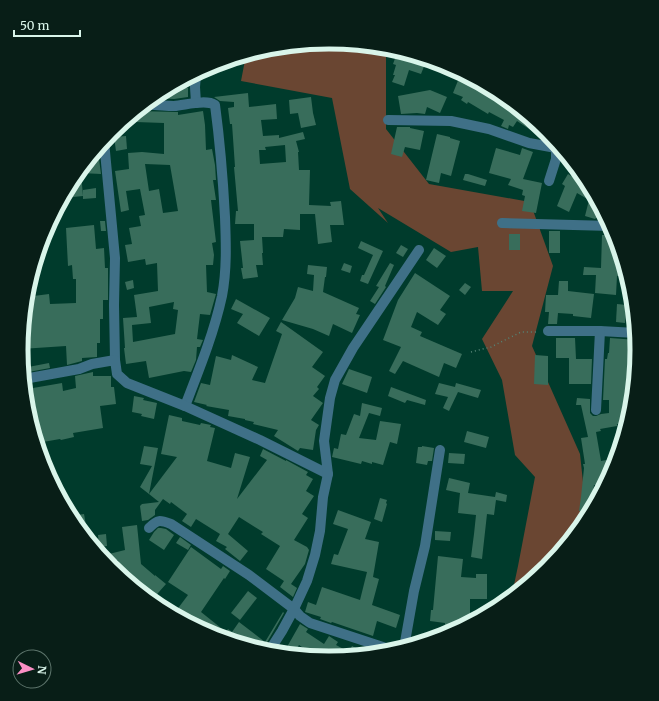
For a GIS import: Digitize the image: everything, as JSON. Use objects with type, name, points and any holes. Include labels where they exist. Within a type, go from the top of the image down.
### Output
[{"type":"street","points":[[196,80],[196,103]]},
{"type":"street","points":[[155,105],[174,106],[211,102],[215,105],[219,136],[224,198],[226,256],[222,295],[214,326],[185,406]]},
{"type":"street","points":[[388,120],[451,121],[489,129],[529,143],[551,146]]},
{"type":"street","points":[[105,150],[115,258],[114,360],[117,374],[127,383],[185,406],[260,440],[328,474]]},
{"type":"street","points":[[549,181],[557,153]]},
{"type":"street","points":[[502,223],[604,226]]},
{"type":"street","points":[[272,646],[294,609],[307,581],[315,555],[320,531],[323,497],[328,474],[324,441],[330,398],[335,380],[353,348],[419,250]]},
{"type":"street","points":[[548,331],[630,333]]},
{"type":"street","points":[[596,410],[600,331]]},
{"type":"street","points":[[30,378],[79,369],[92,364],[114,360]]},
{"type":"street","points":[[405,643],[414,591],[425,546],[440,450]]},
{"type":"street","points":[[149,528],[154,522],[160,520],[171,524],[249,575],[310,623],[382,647]]},
{"type":"path","points":[[471,352],[491,347],[521,332],[548,331]]},
{"type":"shaded area","points":[[330,49],[386,55],[386,129],[429,184],[530,202],[553,266],[532,346],[580,454],[586,509],[569,534],[543,564],[513,590],[535,477],[515,455],[502,380],[482,339],[513,291],[482,291],[478,247],[451,252],[378,208],[388,223],[350,189],[332,98],[241,81],[245,61],[271,55]]},
{"type":"building","points":[[396,57],[425,65],[421,74],[409,70],[404,86],[392,82],[395,75],[393,75],[396,65],[393,64]]},
{"type":"building","points":[[459,78],[463,80],[480,89],[513,111],[545,139],[517,121],[513,127],[509,125],[508,129],[501,126],[504,120],[489,112],[488,114],[468,102],[467,104],[461,100],[463,97],[453,93]]},
{"type":"building","points":[[186,85],[186,88],[188,88],[188,97],[164,99]]},
{"type":"building","points":[[430,90],[447,97],[440,113],[427,107],[425,114],[401,114],[398,96]]},
{"type":"building","points":[[248,93],[249,107],[276,104],[277,119],[261,120],[263,136],[279,135],[279,138],[303,132],[305,139],[296,141],[299,152],[299,170],[310,170],[309,205],[331,206],[330,202],[341,201],[344,225],[330,225],[332,242],[318,244],[315,214],[300,214],[300,230],[284,229],[283,237],[262,237],[263,265],[256,265],[258,277],[243,279],[240,241],[254,240],[254,224],[235,224],[236,211],[238,211],[232,124],[230,124],[228,108],[234,107],[234,102],[220,101],[214,97]],"holes":[[[285,145],[286,162],[260,164],[259,150],[266,150],[265,147]]]},
{"type":"building","points":[[311,97],[316,125],[301,128],[298,113],[290,114],[289,100]]},
{"type":"building","points":[[146,111],[178,112],[178,115],[203,111],[206,150],[212,149],[216,180],[213,180],[216,200],[211,200],[216,242],[212,243],[214,255],[213,265],[206,265],[207,292],[216,294],[210,315],[200,314],[197,339],[203,340],[200,347],[197,347],[196,360],[191,372],[184,371],[149,378],[146,361],[126,364],[123,318],[137,317],[134,295],[158,291],[157,263],[146,265],[145,259],[128,262],[125,245],[132,244],[129,228],[141,226],[139,216],[145,215],[140,189],[126,191],[129,210],[121,212],[115,171],[129,169],[128,153],[142,152],[164,154],[164,123],[136,122],[136,119]],"holes":[[[145,164],[170,165],[178,211],[163,213],[159,189],[149,191]],[[174,302],[173,309],[178,310],[175,334],[133,342],[132,325],[151,323],[149,307]]]},
{"type":"building","points":[[397,127],[410,127],[424,131],[420,150],[405,147],[402,157],[391,154]]},
{"type":"building","points":[[437,134],[460,141],[451,176],[441,173],[439,183],[426,180]]},
{"type":"building","points":[[126,136],[127,149],[116,151],[114,139],[116,137]]},
{"type":"building","points":[[496,148],[520,155],[522,148],[533,152],[523,179],[542,183],[536,213],[522,211],[525,196],[522,195],[523,190],[508,185],[511,179],[489,173]]},
{"type":"building","points":[[99,157],[101,174],[86,173]]},
{"type":"building","points":[[465,174],[487,180],[485,186],[463,180]]},
{"type":"building","points":[[568,174],[578,180],[601,218],[595,219],[585,216],[589,200],[577,193],[569,212],[557,206],[565,186],[562,184]]},
{"type":"building","points":[[82,179],[83,196],[70,197]]},
{"type":"building","points":[[96,188],[96,198],[83,199],[83,190]]},
{"type":"building","points":[[100,221],[105,221],[106,231],[101,231]]},
{"type":"building","points":[[94,225],[96,249],[104,248],[105,268],[108,268],[108,300],[103,300],[103,319],[100,319],[100,343],[97,343],[97,357],[82,358],[82,361],[67,365],[66,346],[28,349],[33,296],[49,294],[50,304],[76,303],[76,279],[73,279],[72,265],[68,266],[66,228]]},
{"type":"building","points":[[549,231],[560,231],[560,253],[549,253]]},
{"type":"building","points":[[509,234],[520,234],[520,250],[509,250]]},
{"type":"building","points":[[602,235],[608,235],[622,276],[617,276],[616,295],[595,293],[596,275],[583,275],[584,267],[601,268]]},
{"type":"building","points":[[361,241],[383,251],[368,284],[360,281],[373,255],[358,248]]},
{"type":"building","points":[[401,245],[408,249],[403,257],[396,253]]},
{"type":"building","points":[[434,248],[446,256],[437,268],[426,260]]},
{"type":"building","points":[[344,263],[352,266],[350,273],[341,270]]},
{"type":"building","points":[[390,263],[394,265],[385,286],[386,287],[375,304],[370,301],[379,287],[376,286]]},
{"type":"building","points":[[308,265],[327,267],[323,292],[359,308],[356,314],[360,315],[352,333],[333,324],[329,336],[313,329],[282,320],[295,298],[298,287],[313,291],[314,275],[307,274]]},
{"type":"building","points":[[415,273],[450,296],[440,310],[446,314],[438,325],[417,312],[411,327],[422,332],[420,336],[462,354],[456,368],[444,363],[439,377],[403,361],[395,374],[389,371],[401,347],[383,340],[398,300]]},
{"type":"building","points":[[133,280],[134,288],[127,290],[125,282]]},
{"type":"building","points":[[559,281],[568,281],[568,291],[594,294],[591,318],[573,316],[573,314],[558,313],[557,324],[548,324],[549,312],[545,312],[546,295],[558,295]]},
{"type":"building","points":[[465,283],[471,287],[465,295],[459,290]]},
{"type":"building","points":[[236,299],[270,318],[259,336],[237,323],[243,314],[231,309]]},
{"type":"building","points":[[617,304],[627,305],[625,323],[616,322]]},
{"type":"building","points":[[281,322],[323,352],[312,367],[325,376],[317,387],[319,389],[313,396],[323,403],[311,420],[319,425],[316,430],[313,450],[300,448],[298,451],[274,436],[278,430],[253,424],[254,422],[245,419],[228,416],[229,410],[206,406],[207,405],[194,402],[201,383],[210,385],[216,356],[231,360],[232,355],[258,367],[252,380],[265,383],[282,334],[276,331]]},
{"type":"building","points":[[556,338],[575,338],[576,359],[592,359],[591,384],[569,384],[569,358],[556,358]]},
{"type":"building","points":[[610,338],[630,340],[630,370],[625,409],[622,424],[600,429],[601,431],[596,432],[601,461],[610,459],[599,485],[594,485],[591,501],[584,512],[579,511],[584,468],[583,464],[585,464],[581,438],[588,437],[581,405],[576,405],[577,398],[590,399],[590,413],[593,416],[609,413],[609,400],[603,400],[605,359],[607,359]]},
{"type":"building","points":[[535,355],[548,356],[548,385],[534,384]]},
{"type":"building","points":[[49,363],[50,368],[29,372],[29,367]]},
{"type":"building","points":[[349,369],[372,377],[367,393],[342,384]]},
{"type":"building","points":[[93,372],[93,376],[111,376],[111,387],[114,387],[116,404],[100,406],[103,428],[73,433],[74,437],[43,442],[38,429],[30,384],[32,384],[33,388],[62,383],[63,391],[76,388],[75,376]]},
{"type":"building","points":[[439,383],[455,387],[456,383],[481,390],[478,398],[458,392],[449,411],[443,408],[448,397],[435,394]]},
{"type":"building","points":[[391,387],[426,400],[425,405],[407,400],[405,403],[388,396]]},
{"type":"building","points":[[134,396],[144,398],[143,400],[157,403],[154,419],[132,412]]},
{"type":"building","points":[[362,403],[382,408],[380,416],[369,413],[359,438],[376,440],[380,421],[401,424],[397,444],[390,442],[383,465],[362,461],[361,464],[332,457],[334,448],[338,449],[341,434],[346,435],[354,414],[360,416]]},
{"type":"building","points":[[169,415],[182,418],[182,421],[200,425],[201,423],[211,425],[210,427],[215,428],[207,461],[231,468],[235,453],[250,457],[237,499],[267,460],[260,456],[263,449],[308,472],[306,475],[313,479],[306,491],[314,496],[302,514],[308,518],[294,540],[307,547],[309,550],[305,564],[291,584],[297,588],[293,597],[280,587],[284,581],[266,569],[280,546],[261,534],[263,532],[239,517],[228,534],[248,551],[240,561],[225,549],[227,547],[216,541],[220,534],[196,519],[191,527],[182,521],[187,514],[171,502],[170,504],[163,499],[155,510],[155,515],[148,520],[142,521],[140,506],[142,504],[159,502],[149,494],[177,457],[161,454]]},
{"type":"building","points":[[467,431],[489,437],[486,448],[464,442]]},
{"type":"building","points":[[144,446],[158,448],[149,494],[140,487],[152,466],[140,464]]},
{"type":"building","points":[[422,446],[434,448],[432,461],[428,461],[427,465],[416,463],[418,447]]},
{"type":"building","points":[[449,453],[465,454],[464,464],[448,463]]},
{"type":"building","points":[[449,478],[470,483],[468,493],[495,497],[496,492],[507,495],[506,502],[496,500],[494,515],[487,514],[482,559],[471,557],[476,515],[458,513],[460,493],[446,490]]},
{"type":"building","points":[[380,498],[387,500],[382,522],[374,519]]},
{"type":"building","points":[[338,510],[371,522],[365,539],[379,542],[373,577],[379,579],[372,605],[400,615],[396,628],[377,621],[373,636],[332,622],[331,623],[320,619],[321,617],[305,612],[308,602],[316,605],[322,587],[360,600],[367,572],[331,564],[334,554],[338,555],[348,529],[333,524]]},
{"type":"building","points":[[84,514],[87,529],[79,518],[77,515]]},
{"type":"building","points":[[137,525],[141,564],[166,584],[155,596],[120,567],[118,560],[114,561],[110,557],[109,554],[125,550],[122,527]]},
{"type":"building","points":[[158,528],[166,529],[174,535],[164,550],[149,540]]},
{"type":"building","points":[[435,531],[451,532],[450,541],[435,540]]},
{"type":"building","points":[[106,534],[107,546],[101,547],[99,544],[98,535]]},
{"type":"building","points":[[180,537],[191,545],[188,550],[176,543]]},
{"type":"building","points":[[191,547],[221,569],[223,566],[230,571],[201,612],[226,632],[228,629],[232,632],[239,622],[265,642],[283,612],[284,613],[266,645],[251,642],[245,638],[244,640],[214,629],[176,610],[188,595],[168,582]]},
{"type":"building","points":[[438,556],[463,559],[461,577],[476,578],[476,574],[487,574],[487,599],[470,599],[470,613],[477,613],[445,629],[445,623],[430,621],[431,610],[433,610]]},
{"type":"building","points":[[248,591],[257,598],[240,620],[231,613]]},
{"type":"building","points":[[300,624],[308,629],[306,632],[324,644],[329,636],[338,642],[336,645],[347,651],[307,651],[299,645],[296,650],[286,648]]},
{"type":"building","points":[[352,646],[359,650],[350,651]]}]
